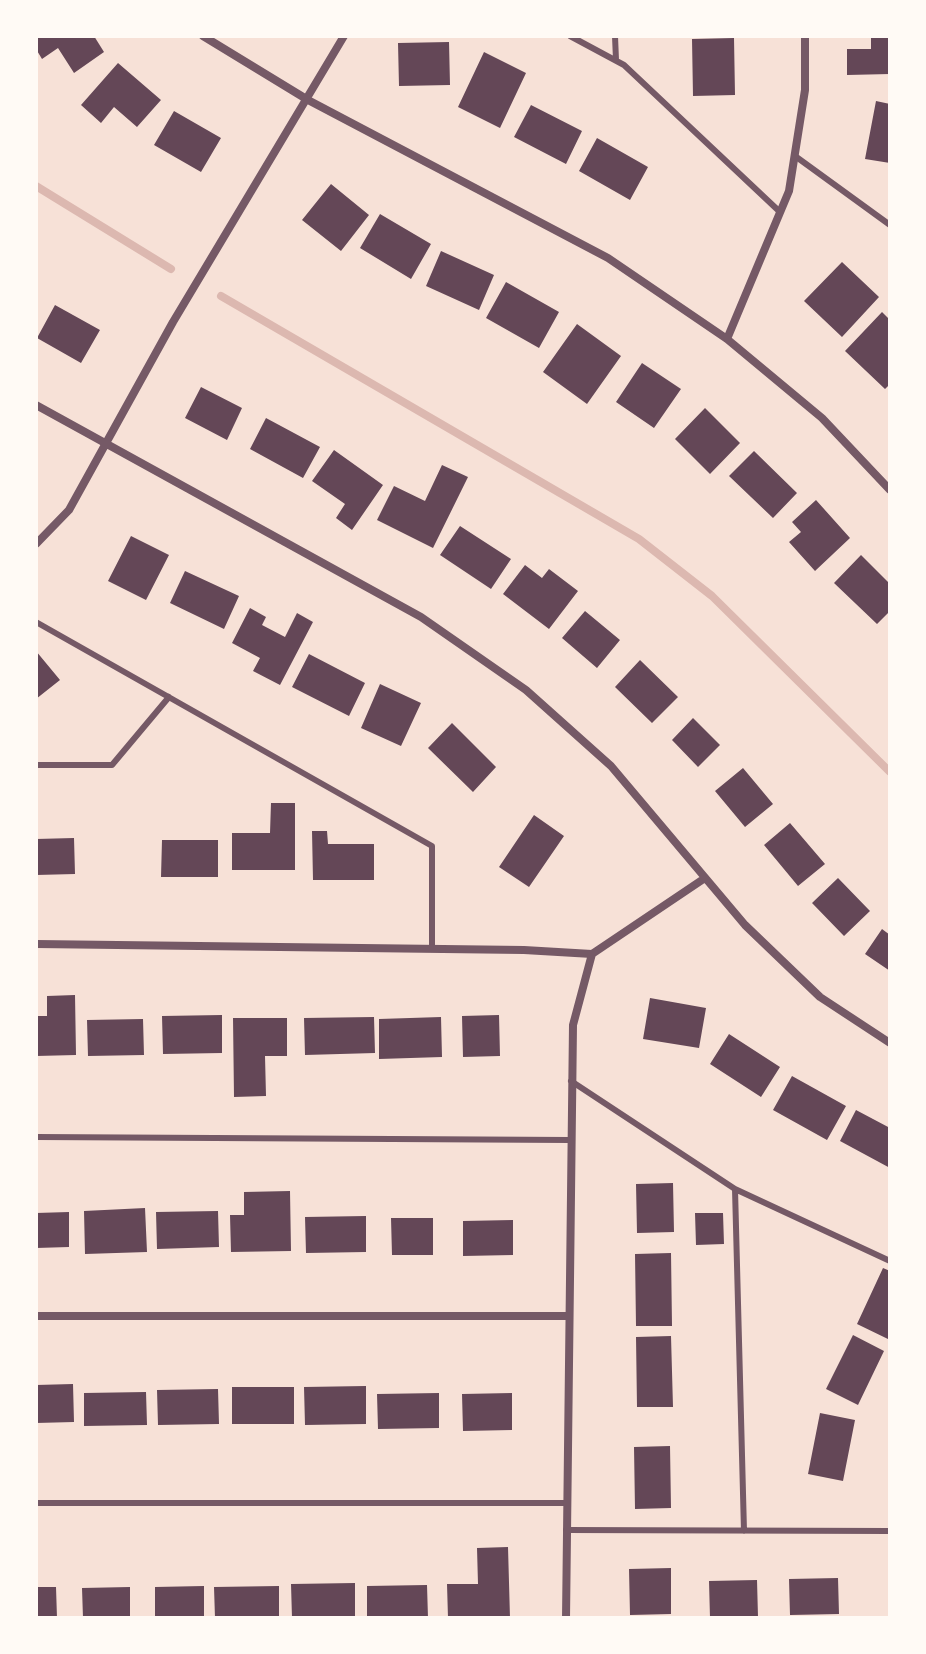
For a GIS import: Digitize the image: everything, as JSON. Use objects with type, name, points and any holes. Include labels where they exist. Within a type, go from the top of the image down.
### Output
[{"type":"street","points":[[203,36],[308,100],[608,258],[727,339],[822,418],[890,490]]},
{"type":"street","points":[[36,544],[69,510],[173,322],[344,36]]},
{"type":"street","points":[[727,339],[789,191],[805,90],[805,36]]},
{"type":"street","points":[[36,405],[421,617],[526,690],[611,766],[745,925],[820,997],[890,1043]]},
{"type":"street","points":[[36,944],[592,954],[705,878]]},
{"type":"street","points":[[566,1618],[573,1025],[592,954]]},
{"type":"street","points":[[36,1316],[569,1316]]},
{"type":"lane","points":[[570,36],[616,61],[780,212]]},
{"type":"lane","points":[[615,36],[616,61]]},
{"type":"lane","points":[[795,156],[890,225]]},
{"type":"lane","points":[[36,622],[432,846],[432,949]]},
{"type":"lane","points":[[36,765],[112,765],[169,697]]},
{"type":"lane","points":[[571,1081],[735,1189],[890,1261]]},
{"type":"lane","points":[[36,1137],[570,1140]]},
{"type":"lane","points":[[735,1189],[744,1531]]},
{"type":"lane","points":[[36,1503],[567,1503]]},
{"type":"lane","points":[[566,1530],[890,1531]]},
{"type":"building","points":[[36,36],[94,36],[104,52],[74,73],[58,48],[42,59],[36,49]]},
{"type":"building","points":[[871,36],[890,36],[890,74],[847,75],[847,49],[871,49]]},
{"type":"building","points":[[734,38],[735,95],[693,96],[692,39]]},
{"type":"building","points":[[449,42],[450,85],[399,86],[398,43]]},
{"type":"building","points":[[484,52],[526,73],[500,128],[458,107]]},
{"type":"building","points":[[118,63],[161,100],[137,127],[114,107],[101,123],[81,105]]},
{"type":"building","points":[[876,101],[890,104],[890,163],[865,159]]},
{"type":"building","points":[[531,105],[582,131],[566,164],[514,137]]},
{"type":"building","points":[[174,111],[221,138],[201,172],[154,145]]},
{"type":"building","points":[[597,138],[648,167],[630,200],[579,171]]},
{"type":"building","points":[[331,184],[369,215],[341,251],[302,220]]},
{"type":"building","points":[[380,214],[431,244],[411,279],[360,248]]},
{"type":"building","points":[[441,251],[494,275],[479,310],[426,286]]},
{"type":"building","points":[[842,262],[879,297],[842,337],[804,301]]},
{"type":"building","points":[[506,282],[559,312],[539,348],[486,318]]},
{"type":"building","points":[[55,305],[100,330],[81,363],[37,338]]},
{"type":"building","points":[[882,312],[890,320],[890,384],[885,389],[845,351]]},
{"type":"building","points":[[577,324],[621,356],[587,404],[543,372]]},
{"type":"building","points":[[642,363],[681,389],[654,428],[616,402]]},
{"type":"building","points":[[201,387],[242,408],[227,440],[185,418]]},
{"type":"building","points":[[705,408],[740,443],[710,474],[675,439]]},
{"type":"building","points":[[266,418],[320,447],[303,478],[250,449]]},
{"type":"building","points":[[334,450],[383,485],[352,530],[336,518],[345,504],[312,481]]},
{"type":"building","points":[[754,451],[797,493],[773,518],[729,476]]},
{"type":"building","points":[[442,465],[468,477],[433,548],[377,520],[394,486],[425,501]]},
{"type":"building","points":[[816,500],[850,538],[815,571],[789,542],[801,532],[792,522]]},
{"type":"building","points":[[460,526],[511,559],[491,589],[440,555]]},
{"type":"building","points":[[131,536],[169,555],[146,600],[108,581]]},
{"type":"building","points":[[861,555],[890,584],[890,611],[877,624],[834,583]]},
{"type":"building","points":[[525,565],[542,578],[549,569],[578,591],[549,629],[503,594]]},
{"type":"building","points":[[185,571],[239,596],[224,629],[170,603]]},
{"type":"building","points":[[250,608],[266,617],[262,625],[285,637],[297,613],[313,622],[280,685],[253,671],[260,658],[232,643]]},
{"type":"building","points":[[585,611],[620,640],[597,668],[562,638]]},
{"type":"building","points":[[36,651],[60,680],[36,699]]},
{"type":"building","points":[[309,654],[365,683],[349,716],[292,687]]},
{"type":"building","points":[[640,660],[678,697],[652,723],[615,687]]},
{"type":"building","points":[[380,684],[421,703],[401,746],[361,728]]},
{"type":"building","points":[[693,718],[720,745],[698,767],[672,740]]},
{"type":"building","points":[[452,723],[496,767],[473,792],[428,748]]},
{"type":"building","points":[[743,768],[773,804],[745,827],[715,791]]},
{"type":"building","points":[[271,803],[295,803],[295,870],[232,870],[232,833],[270,833]]},
{"type":"building","points":[[534,815],[564,836],[529,887],[499,867]]},
{"type":"building","points":[[790,823],[825,864],[798,886],[764,845]]},
{"type":"building","points":[[312,831],[327,831],[328,844],[374,844],[374,880],[313,880]]},
{"type":"building","points":[[74,838],[75,874],[36,875],[36,839]]},
{"type":"building","points":[[162,840],[218,840],[218,877],[161,877]]},
{"type":"building","points":[[838,878],[870,911],[844,936],[812,903]]},
{"type":"building","points":[[882,929],[890,935],[890,971],[865,954]]},
{"type":"building","points":[[75,995],[76,1055],[36,1056],[36,1016],[47,1016],[47,996]]},
{"type":"building","points":[[650,998],[706,1008],[699,1048],[643,1039]]},
{"type":"building","points":[[222,1015],[222,1053],[163,1054],[162,1016]]},
{"type":"building","points":[[499,1015],[500,1056],[463,1057],[462,1016]]},
{"type":"building","points":[[374,1017],[375,1053],[305,1055],[304,1018]]},
{"type":"building","points":[[441,1017],[442,1057],[379,1059],[379,1019]]},
{"type":"building","points":[[233,1018],[287,1018],[287,1056],[265,1056],[266,1096],[234,1097]]},
{"type":"building","points":[[143,1019],[144,1055],[88,1056],[87,1020]]},
{"type":"building","points":[[729,1034],[780,1067],[761,1097],[710,1064]]},
{"type":"building","points":[[792,1076],[846,1106],[827,1140],[773,1110]]},
{"type":"building","points":[[856,1110],[890,1128],[890,1168],[840,1141]]},
{"type":"building","points":[[673,1183],[674,1232],[637,1233],[636,1184]]},
{"type":"building","points":[[290,1191],[291,1251],[231,1252],[230,1215],[244,1215],[244,1192]]},
{"type":"building","points":[[145,1208],[147,1252],[85,1254],[84,1211]]},
{"type":"building","points":[[218,1211],[219,1247],[157,1249],[156,1212]]},
{"type":"building","points":[[69,1212],[69,1247],[36,1248],[36,1213]]},
{"type":"building","points":[[695,1213],[723,1213],[724,1244],[696,1245]]},
{"type":"building","points":[[366,1216],[366,1252],[306,1253],[305,1217]]},
{"type":"building","points":[[391,1218],[433,1218],[433,1255],[392,1255]]},
{"type":"building","points":[[513,1220],[513,1255],[463,1256],[463,1221]]},
{"type":"building","points":[[671,1253],[672,1326],[636,1326],[635,1254]]},
{"type":"building","points":[[883,1268],[890,1271],[890,1340],[857,1324]]},
{"type":"building","points":[[853,1335],[884,1351],[858,1405],[826,1389]]},
{"type":"building","points":[[671,1336],[673,1407],[637,1407],[636,1337]]},
{"type":"building","points":[[73,1384],[74,1422],[36,1423],[36,1385]]},
{"type":"building","points":[[366,1386],[366,1424],[305,1425],[304,1387]]},
{"type":"building","points":[[232,1387],[294,1387],[294,1424],[232,1424]]},
{"type":"building","points":[[218,1389],[219,1424],[158,1425],[157,1390]]},
{"type":"building","points":[[146,1392],[147,1425],[84,1426],[84,1393]]},
{"type":"building","points":[[439,1393],[439,1428],[378,1429],[377,1394]]},
{"type":"building","points":[[512,1393],[512,1430],[463,1431],[462,1394]]},
{"type":"building","points":[[820,1413],[855,1420],[843,1481],[808,1474]]},
{"type":"building","points":[[670,1446],[671,1508],[635,1509],[634,1447]]},
{"type":"building","points":[[508,1547],[510,1618],[448,1618],[447,1584],[478,1584],[477,1548]]},
{"type":"building","points":[[671,1568],[671,1614],[630,1615],[629,1569]]},
{"type":"building","points":[[838,1578],[839,1614],[790,1615],[789,1579]]},
{"type":"building","points":[[757,1580],[758,1617],[710,1618],[709,1581]]},
{"type":"building","points":[[355,1583],[355,1618],[292,1618],[291,1584]]},
{"type":"building","points":[[427,1585],[428,1618],[367,1618],[367,1586]]},
{"type":"building","points":[[204,1586],[204,1618],[155,1618],[155,1587]]},
{"type":"building","points":[[279,1586],[279,1618],[215,1618],[214,1587]]},
{"type":"building","points":[[36,1587],[56,1587],[57,1618],[36,1618]]},
{"type":"building","points":[[130,1587],[130,1618],[83,1618],[82,1588]]},
{"type":"waterway","points":[[36,186],[171,269]]},
{"type":"waterway","points":[[221,296],[639,539],[712,596],[890,772]]}]
